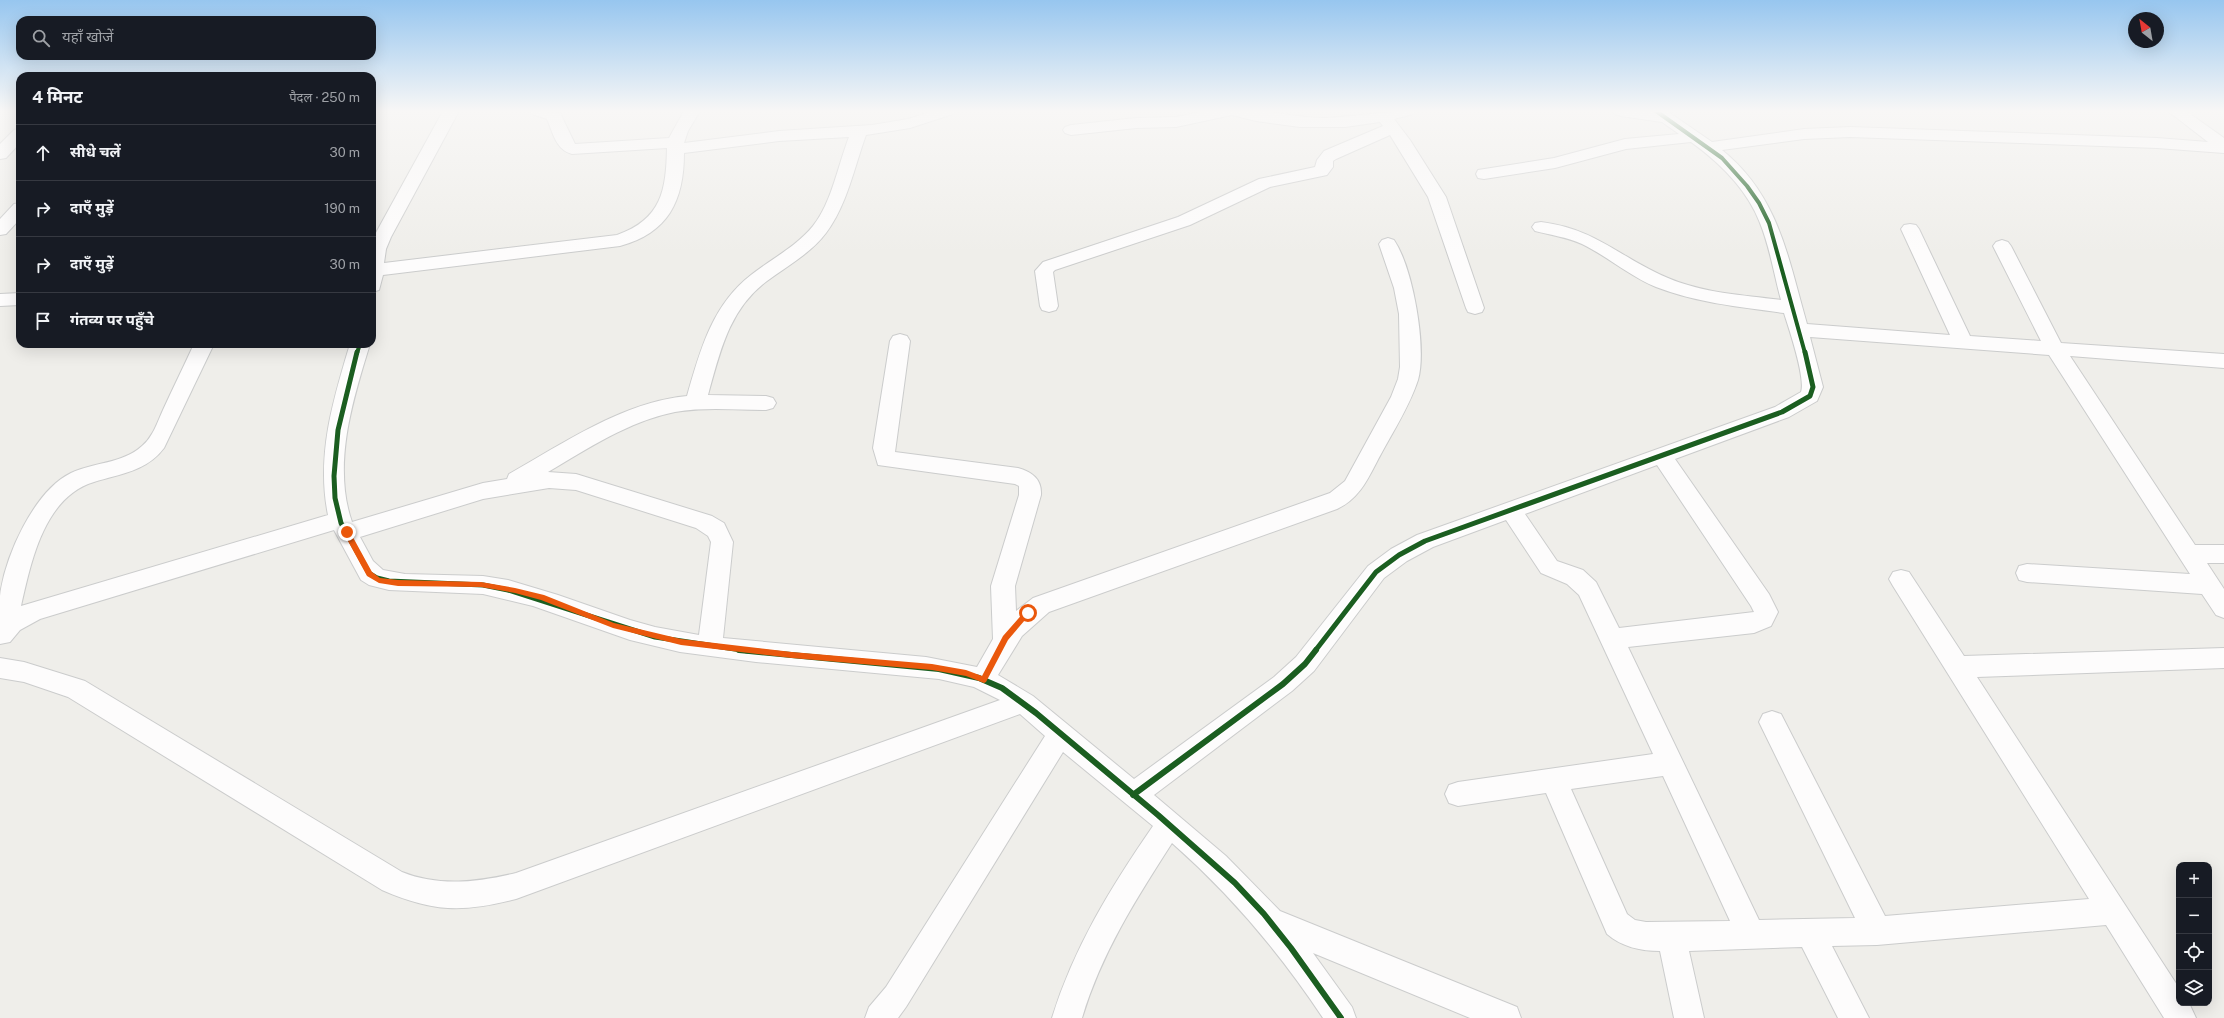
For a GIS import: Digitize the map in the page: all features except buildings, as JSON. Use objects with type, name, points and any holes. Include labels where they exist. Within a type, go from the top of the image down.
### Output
[{"type":"street","points":[[376,260],[382,237],[424,159]]},
{"type":"street","points":[[376,268],[620,240],[640,234],[656,222],[670,200],[673,188],[675,159]]},
{"type":"street","points":[[696,402],[712,343],[728,311],[750,285],[802,248],[820,229],[829,212],[849,159]]},
{"type":"street","points":[[1049,306],[1044,271],[1049,266],[1184,221],[1265,183],[1321,171],[1325,167],[1325,160],[1326,159]]},
{"type":"street","points":[[1415,159],[1437,197],[1475,308]]},
{"type":"street","points":[[1484,174],[1555,163],[1572,159]]},
{"type":"street","points":[[1133,795],[1256,706],[1305,664],[1376,572],[1399,555],[1425,541],[1782,412],[1810,396],[1813,387],[1769,223],[1761,205],[1751,189],[1733,168],[1722,159]]},
{"type":"street","points":[[0,230],[16,212]]},
{"type":"street","points":[[1541,227],[1558,228],[1581,235],[1646,275],[1680,289],[1716,297],[1792,308]]},
{"type":"street","points":[[1910,229],[1963,341]]},
{"type":"street","points":[[984,680],[1005,638],[1028,613],[1055,599],[1329,503],[1348,492],[1353,487],[1401,398],[1410,367],[1409,314],[1403,288],[1388,244]]},
{"type":"street","points":[[2002,246],[2054,347],[2224,608]]},
{"type":"street","points":[[0,300],[16,299]]},
{"type":"street","points":[[1798,330],[2054,347],[2224,361]]},
{"type":"street","points":[[900,341],[884,448],[886,459],[1018,476],[1025,478],[1029,484],[1030,495],[1003,586],[1002,602],[1005,638]]},
{"type":"street","points":[[1,636],[23,554],[47,506],[66,486],[79,479],[136,461],[148,453],[162,433],[202,348]]},
{"type":"street","points":[[359,348],[343,401],[335,462],[336,496],[344,526],[369,574],[379,580],[398,583],[481,585],[515,590],[542,597],[613,626],[645,635],[792,655],[932,667],[966,673],[996,685],[1021,702],[1169,825],[1235,883],[1270,921],[1312,974],[1341,1018]]},
{"type":"street","points":[[506,486],[616,426],[657,410],[696,402],[766,403]]},
{"type":"street","points":[[1612,639],[1754,623],[1763,619],[1766,612],[1761,601],[1662,456]]},
{"type":"street","points":[[1,636],[12,623],[33,611],[344,526],[484,490],[549,480],[576,482],[714,526],[720,533],[722,542],[710,645]]},
{"type":"street","points":[[1511,510],[1549,567],[1575,577],[1584,583],[1612,639],[1751,934]]},
{"type":"street","points":[[2188,554],[2224,554]]},
{"type":"street","points":[[2027,573],[2209,585]]},
{"type":"street","points":[[1900,578],[2181,1018]]},
{"type":"street","points":[[1957,667],[2224,658]]},
{"type":"street","points":[[0,668],[24,672],[76,689],[392,880],[413,890],[464,897],[485,894],[516,886],[1021,702]]},
{"type":"street","points":[[1772,722],[1877,931]]},
{"type":"street","points":[[880,1018],[896,997],[1060,735]]},
{"type":"street","points":[[1458,794],[1670,762]]},
{"type":"street","points":[[1554,780],[1617,924],[1623,931],[1640,936],[1679,937],[1877,931],[2112,910]]},
{"type":"street","points":[[1067,1018],[1078,983],[1094,946],[1114,908],[1169,825]]},
{"type":"street","points":[[1270,921],[1506,1018]]},
{"type":"street","points":[[1810,933],[1854,1018]]},
{"type":"street","points":[[1679,937],[1673,944],[1675,959],[1689,1018]]},
{"type":"cycle path","points":[[1133,795],[1283,684],[1305,664],[1376,572],[1399,555],[1425,541],[1782,412],[1810,396],[1813,387],[1810,371],[1769,223],[1759,203],[1747,186],[1723,159]]},
{"type":"cycle path","points":[[359,348],[342,408],[335,453],[334,476],[335,498],[341,523],[356,549],[363,565],[369,573],[377,578],[405,583],[472,584],[508,590],[558,604],[630,630],[680,642],[756,652],[939,669],[966,674],[992,683],[1013,695],[1036,713],[1217,865],[1250,898],[1278,931],[1317,982],[1341,1018]]},
{"type":"route","points":[[347,532],[369,574],[379,580],[398,583],[448,583],[481,585],[515,590],[542,597],[613,626],[645,635],[681,642],[792,655],[932,667],[966,673],[984,680],[1005,638],[1019,621],[1028,613]]}]
